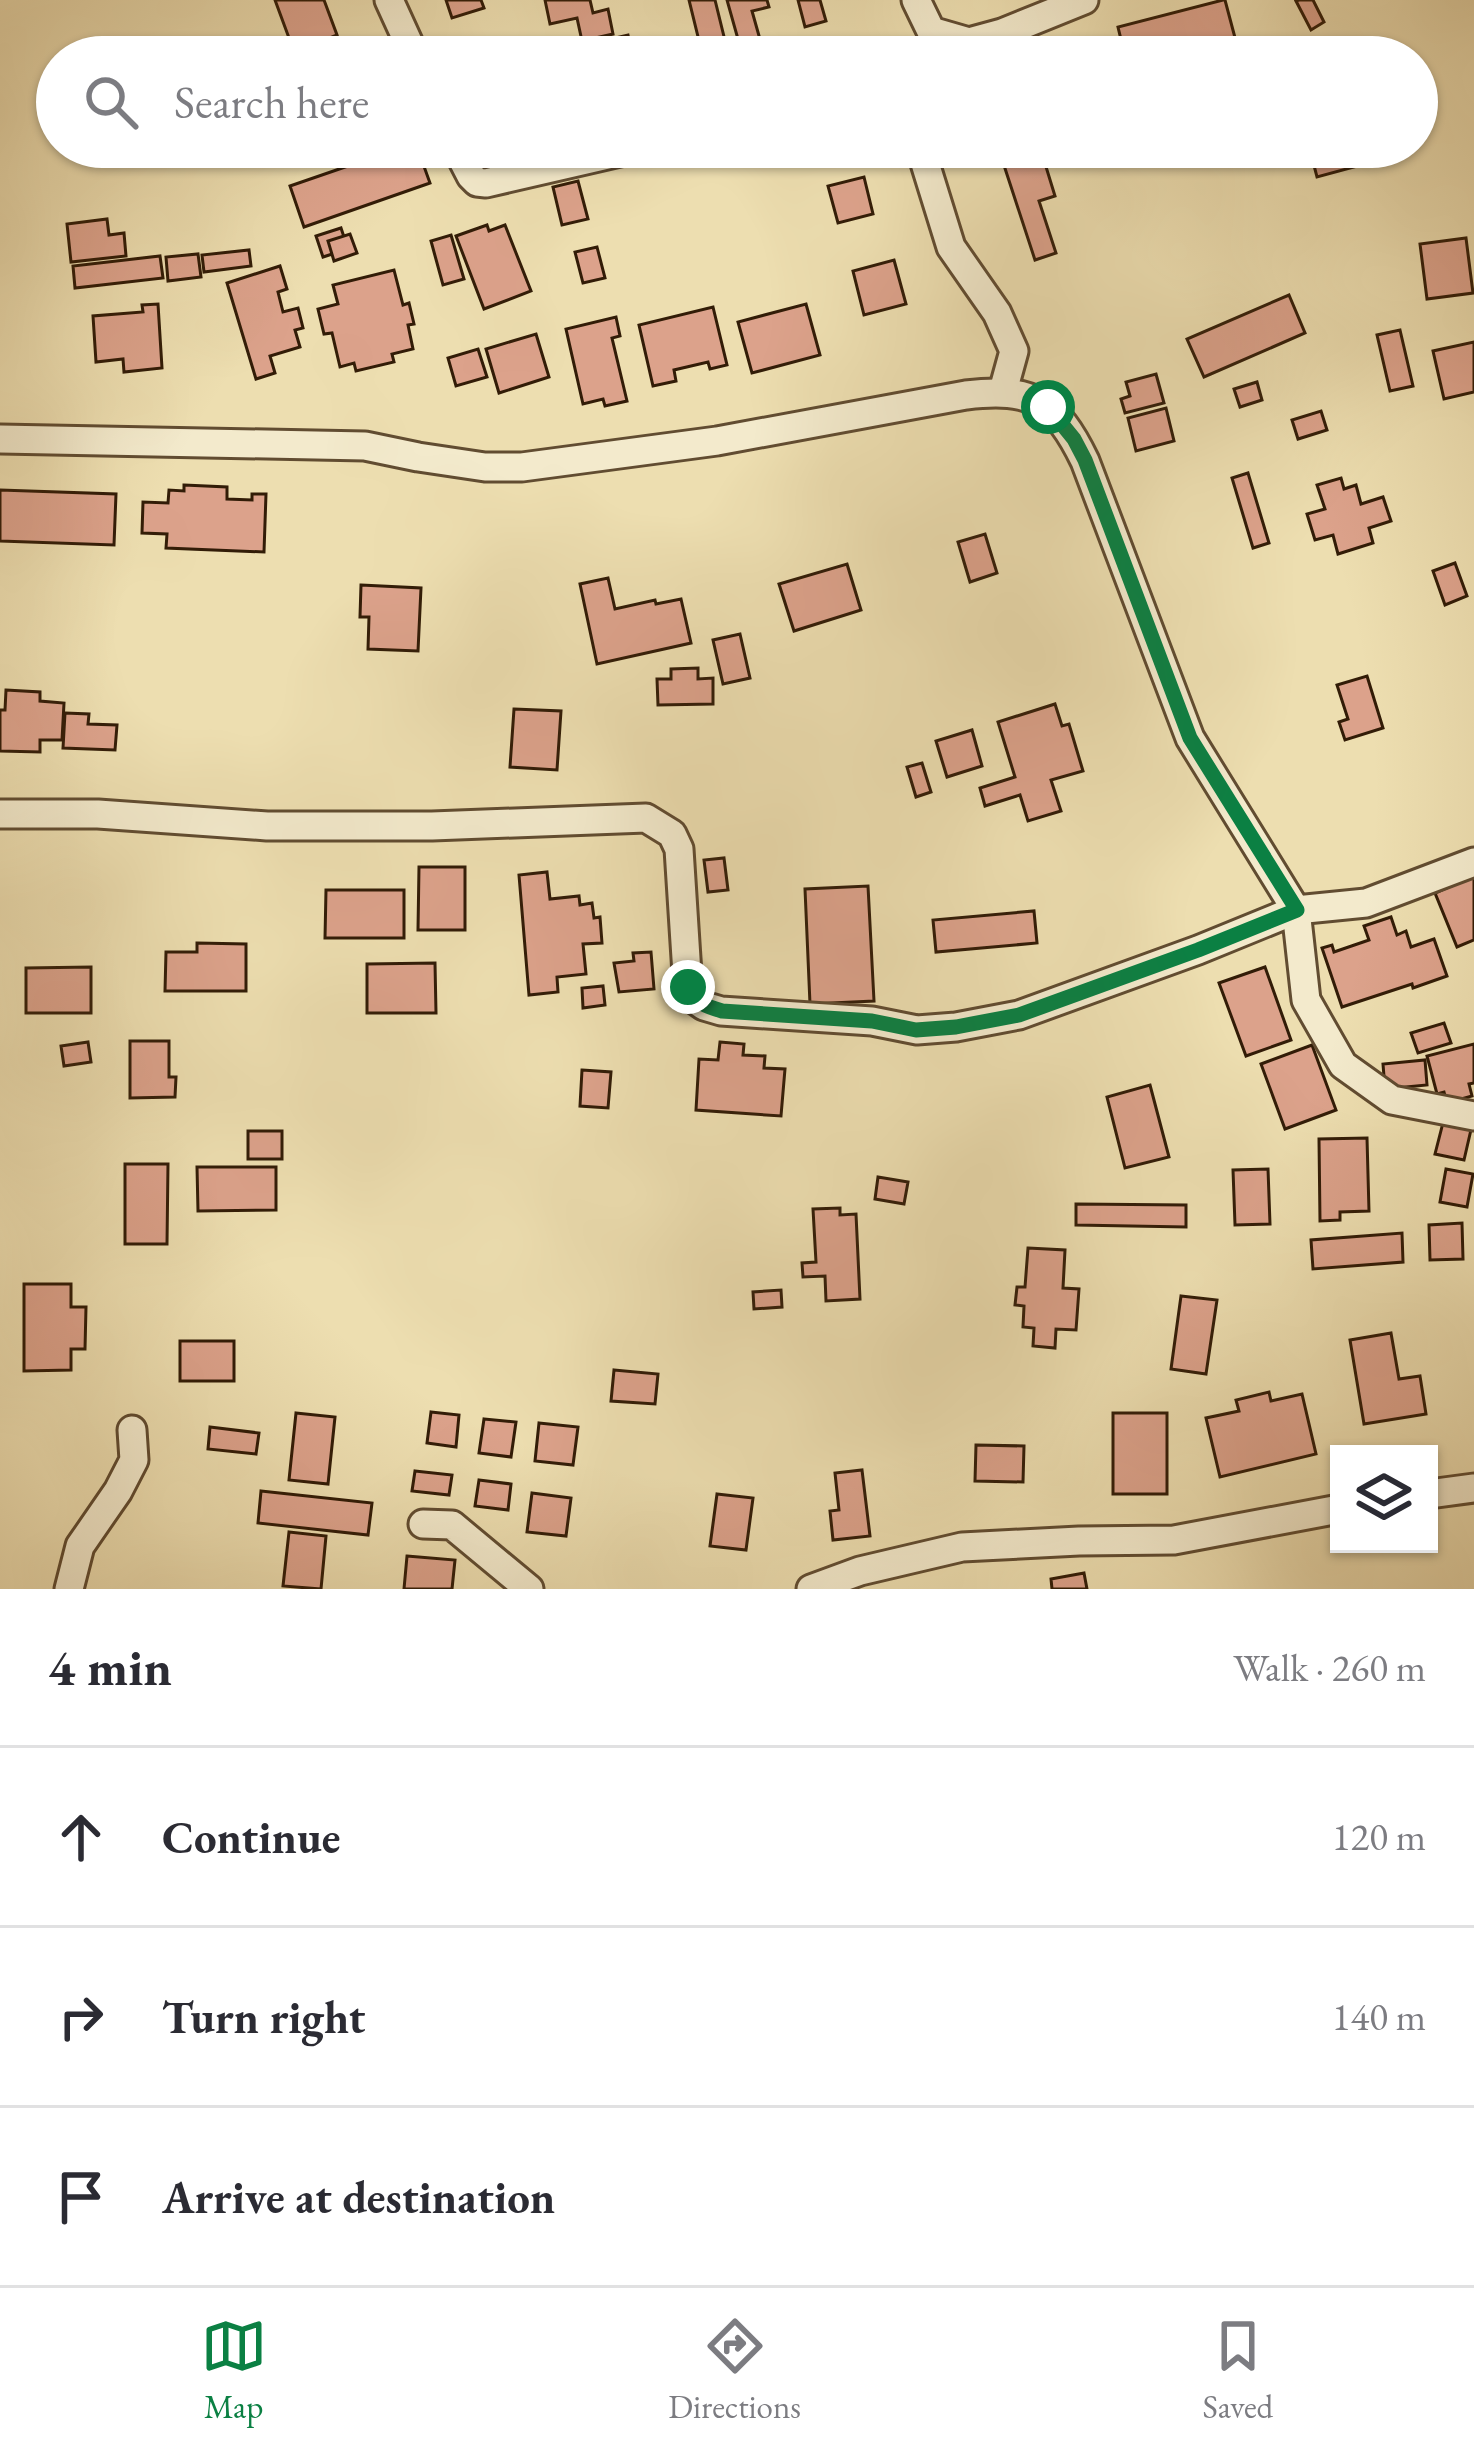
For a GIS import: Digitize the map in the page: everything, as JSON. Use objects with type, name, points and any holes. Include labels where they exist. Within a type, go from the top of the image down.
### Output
[{"type":"street","points":[[388,0],[405,36]]},
{"type":"street","points":[[916,0],[931,31],[939,36]]},
{"type":"street","points":[[997,36],[1084,0]]},
{"type":"street","points":[[467,168],[478,182],[486,183],[551,168]]},
{"type":"street","points":[[927,168],[951,247],[998,313],[1014,351],[1003,391]]},
{"type":"street","points":[[0,439],[365,446],[485,466],[522,467],[717,441],[1003,391],[1031,398],[1048,407],[1085,460],[1190,738],[1297,910],[1306,1000],[1343,1065],[1392,1100],[1474,1117]]},
{"type":"street","points":[[0,814],[98,814],[267,826],[646,818],[671,834],[679,850],[687,974],[694,999],[722,1011],[872,1021],[916,1030],[1019,1015],[1297,910],[1366,903],[1474,862]]},
{"type":"street","points":[[69,1589],[80,1546],[134,1460],[132,1430]]},
{"type":"street","points":[[1438,1493],[1474,1488]]},
{"type":"street","points":[[811,1589],[860,1571],[962,1547],[1174,1540],[1330,1512]]},
{"type":"street","points":[[423,1524],[452,1525],[530,1589]]},
{"type":"building","points":[[275,0],[324,0],[337,35],[288,36]]},
{"type":"building","points":[[446,0],[481,0],[484,8],[452,18]]},
{"type":"building","points":[[545,0],[590,0],[593,13],[608,9],[613,34],[581,36],[577,18],[550,24]]},
{"type":"building","points":[[689,0],[715,0],[724,36],[698,36]]},
{"type":"building","points":[[727,0],[767,0],[769,7],[752,11],[759,36],[737,36]]},
{"type":"building","points":[[798,0],[820,0],[826,21],[805,27]]},
{"type":"building","points":[[1225,0],[1235,36],[1120,36],[1118,27]]},
{"type":"building","points":[[1313,0],[1324,22],[1311,30],[1296,1]]},
{"type":"building","points":[[342,168],[425,168],[430,183],[304,227],[290,186]]},
{"type":"building","points":[[1005,168],[1046,168],[1055,196],[1039,201],[1056,253],[1035,260]]},
{"type":"building","points":[[1315,168],[1350,168],[1317,177]]},
{"type":"building","points":[[864,177],[873,214],[838,223],[828,186]]},
{"type":"building","points":[[578,181],[588,219],[562,225],[553,187]]},
{"type":"building","points":[[107,219],[109,235],[124,233],[126,256],[71,262],[67,224]]},
{"type":"building","points":[[487,225],[489,231],[505,225],[531,291],[484,309],[456,236]]},
{"type":"building","points":[[341,228],[348,249],[323,257],[316,236]]},
{"type":"building","points":[[350,234],[357,253],[334,261],[328,241]]},
{"type":"building","points":[[451,235],[464,279],[443,285],[431,241]]},
{"type":"building","points":[[1466,238],[1473,293],[1427,299],[1420,244]]},
{"type":"building","points":[[597,247],[605,278],[583,283],[575,252]]},
{"type":"building","points":[[249,250],[251,266],[204,272],[202,255]]},
{"type":"building","points":[[198,254],[201,277],[168,281],[166,257]]},
{"type":"building","points":[[160,256],[163,278],[75,288],[73,266]]},
{"type":"building","points":[[894,260],[906,304],[864,315],[853,271]]},
{"type":"building","points":[[280,266],[287,289],[278,292],[283,312],[298,308],[303,328],[295,330],[300,347],[270,356],[275,373],[256,379],[227,283]]},
{"type":"building","points":[[394,270],[403,305],[409,303],[413,349],[392,354],[394,362],[356,371],[354,363],[340,367],[332,333],[324,334],[318,309],[338,304],[333,285]]},
{"type":"building","points":[[1289,295],[1305,333],[1204,377],[1187,339]]},
{"type":"building","points":[[158,304],[162,368],[124,372],[123,359],[96,362],[93,316],[143,312],[142,305]]},
{"type":"building","points":[[806,304],[820,355],[752,373],[738,322]]},
{"type":"building","points":[[713,307],[727,365],[710,369],[708,362],[674,370],[676,381],[653,386],[639,325]]},
{"type":"building","points":[[616,317],[620,336],[612,338],[627,401],[605,406],[603,399],[583,404],[566,329]]},
{"type":"building","points":[[1400,330],[1413,386],[1390,391],[1377,335]]},
{"type":"building","points":[[536,334],[549,377],[499,393],[486,349]]},
{"type":"building","points":[[1474,342],[1474,392],[1444,399],[1433,351]]},
{"type":"building","points":[[478,349],[487,377],[456,386],[448,358]]},
{"type":"building","points":[[1156,374],[1164,403],[1125,413],[1121,399],[1130,396],[1126,382]]},
{"type":"building","points":[[1257,382],[1262,400],[1240,407],[1234,389]]},
{"type":"building","points":[[1166,408],[1174,441],[1136,451],[1128,418]]},
{"type":"building","points":[[1321,411],[1327,430],[1298,439],[1292,420]]},
{"type":"building","points":[[1248,473],[1269,543],[1253,548],[1232,478]]},
{"type":"building","points":[[1341,478],[1344,489],[1356,485],[1361,504],[1383,497],[1391,521],[1369,528],[1373,543],[1338,554],[1333,535],[1315,540],[1307,514],[1325,509],[1317,485]]},
{"type":"building","points":[[184,485],[227,487],[227,499],[252,500],[252,494],[266,494],[264,552],[166,548],[167,534],[142,533],[143,502],[168,503],[169,490],[184,491]]},
{"type":"building","points":[[0,490],[116,494],[114,545],[0,541]]},
{"type":"building","points":[[985,534],[997,573],[970,582],[958,542]]},
{"type":"building","points":[[1455,563],[1467,596],[1445,605],[1433,571]]},
{"type":"building","points":[[847,564],[861,610],[794,631],[779,584]]},
{"type":"building","points":[[608,578],[615,609],[681,599],[691,643],[597,664],[580,584]]},
{"type":"building","points":[[361,585],[421,588],[418,651],[368,649],[369,617],[360,617]]},
{"type":"building","points":[[740,634],[750,678],[723,684],[713,640]]},
{"type":"building","points":[[698,668],[698,679],[713,678],[713,704],[658,705],[657,679],[671,679],[671,669]]},
{"type":"building","points":[[1367,676],[1383,728],[1345,740],[1339,722],[1348,719],[1337,685]]},
{"type":"building","points":[[6,690],[40,692],[40,701],[64,703],[62,740],[40,740],[40,752],[0,751],[0,710],[5,710]]},
{"type":"building","points":[[1055,704],[1062,726],[1069,724],[1083,771],[1051,780],[1061,811],[1028,821],[1020,795],[985,806],[980,788],[1015,777],[998,722]]},
{"type":"building","points":[[514,709],[561,711],[557,770],[510,767]]},
{"type":"building","points":[[65,713],[89,714],[88,724],[117,725],[115,750],[63,748]]},
{"type":"building","points":[[972,730],[982,766],[947,777],[936,741]]},
{"type":"building","points":[[922,763],[931,792],[916,797],[907,767]]},
{"type":"building","points":[[724,858],[728,890],[708,892],[704,860]]},
{"type":"building","points":[[419,867],[465,867],[465,930],[418,930]]},
{"type":"building","points":[[547,872],[550,899],[579,896],[580,905],[592,903],[594,918],[600,917],[602,943],[583,944],[586,974],[557,977],[558,992],[529,995],[519,875]]},
{"type":"building","points":[[1474,876],[1474,940],[1457,947],[1435,893]]},
{"type":"building","points":[[868,886],[874,1001],[810,1004],[805,889]]},
{"type":"building","points":[[326,890],[404,890],[404,938],[325,938]]},
{"type":"building","points":[[1034,911],[1037,943],[936,952],[933,920]]},
{"type":"building","points":[[1391,917],[1397,935],[1406,931],[1411,947],[1434,939],[1447,976],[1342,1007],[1322,948],[1332,945],[1334,952],[1369,940],[1364,926]]},
{"type":"building","points":[[197,943],[246,944],[246,991],[165,991],[166,952],[197,952]]},
{"type":"building","points":[[651,952],[654,989],[619,992],[614,963],[634,961],[633,953]]},
{"type":"building","points":[[435,963],[436,1013],[367,1013],[367,964]]},
{"type":"building","points":[[91,967],[91,1013],[26,1013],[26,968]]},
{"type":"building","points":[[1265,967],[1291,1040],[1246,1056],[1219,983]]},
{"type":"building","points":[[603,986],[605,1005],[583,1008],[582,988]]},
{"type":"building","points":[[1444,1023],[1451,1043],[1418,1053],[1411,1033]]},
{"type":"building","points":[[130,1041],[169,1041],[169,1077],[176,1077],[175,1097],[130,1098]]},
{"type":"building","points":[[88,1042],[91,1062],[64,1066],[61,1046]]},
{"type":"building","points":[[720,1042],[744,1044],[743,1055],[765,1056],[764,1068],[785,1069],[781,1116],[696,1110],[699,1059],[718,1060]]},
{"type":"building","points":[[1474,1044],[1472,1096],[1447,1103],[1444,1092],[1437,1094],[1427,1056]]},
{"type":"building","points":[[1312,1045],[1336,1110],[1285,1129],[1261,1064]]},
{"type":"building","points":[[1425,1060],[1427,1085],[1385,1089],[1383,1064]]},
{"type":"building","points":[[582,1070],[611,1072],[608,1108],[580,1106]]},
{"type":"building","points":[[1150,1085],[1169,1157],[1125,1168],[1107,1097]]},
{"type":"building","points":[[1445,1115],[1473,1121],[1464,1160],[1435,1154]]},
{"type":"building","points":[[248,1131],[282,1131],[282,1159],[248,1159]]},
{"type":"building","points":[[1367,1138],[1369,1211],[1340,1212],[1340,1220],[1320,1221],[1319,1139]]},
{"type":"building","points":[[125,1164],[168,1164],[167,1244],[125,1244]]},
{"type":"building","points":[[197,1167],[276,1167],[276,1210],[198,1211]]},
{"type":"building","points":[[1268,1169],[1270,1224],[1235,1225],[1233,1170]]},
{"type":"building","points":[[1446,1169],[1473,1174],[1467,1207],[1440,1202]]},
{"type":"building","points":[[878,1177],[908,1182],[904,1204],[875,1199]]},
{"type":"building","points":[[1076,1204],[1186,1205],[1186,1227],[1076,1225]]},
{"type":"building","points":[[840,1208],[840,1215],[856,1214],[860,1299],[826,1301],[825,1276],[803,1277],[802,1263],[816,1262],[813,1209]]},
{"type":"building","points":[[1462,1223],[1463,1259],[1430,1260],[1429,1225]]},
{"type":"building","points":[[1402,1233],[1403,1262],[1313,1269],[1311,1240]]},
{"type":"building","points":[[1028,1248],[1065,1250],[1063,1288],[1079,1289],[1076,1330],[1056,1329],[1055,1348],[1033,1346],[1034,1328],[1023,1327],[1024,1306],[1015,1305],[1017,1287],[1025,1287]]},
{"type":"building","points":[[24,1284],[71,1284],[71,1307],[86,1307],[85,1349],[71,1349],[71,1370],[24,1371]]},
{"type":"building","points":[[781,1290],[782,1307],[754,1309],[753,1292]]},
{"type":"building","points":[[1181,1296],[1217,1300],[1206,1374],[1171,1369]]},
{"type":"building","points":[[1391,1333],[1399,1379],[1420,1376],[1426,1414],[1364,1424],[1350,1340]]},
{"type":"building","points":[[180,1341],[234,1341],[234,1381],[180,1381]]},
{"type":"building","points":[[614,1370],[658,1374],[655,1404],[611,1401]]},
{"type":"building","points":[[1269,1392],[1271,1401],[1302,1394],[1316,1454],[1220,1477],[1206,1418],[1239,1411],[1236,1400]]},
{"type":"building","points":[[431,1412],[459,1415],[456,1447],[427,1443]]},
{"type":"building","points":[[296,1413],[335,1417],[328,1484],[289,1480]]},
{"type":"building","points":[[1113,1413],[1167,1413],[1167,1494],[1113,1494]]},
{"type":"building","points":[[484,1419],[516,1422],[511,1457],[479,1453]]},
{"type":"building","points":[[539,1423],[578,1427],[573,1465],[535,1461]]},
{"type":"building","points":[[210,1427],[259,1433],[256,1454],[208,1449]]},
{"type":"building","points":[[976,1445],[1024,1446],[1023,1482],[975,1481]]},
{"type":"building","points":[[862,1470],[870,1536],[833,1540],[830,1511],[839,1510],[835,1473]]},
{"type":"building","points":[[415,1471],[452,1475],[449,1495],[412,1491]]},
{"type":"building","points":[[479,1480],[511,1484],[508,1510],[475,1506]]},
{"type":"building","points":[[261,1491],[372,1503],[368,1535],[258,1523]]},
{"type":"building","points":[[532,1493],[571,1498],[566,1536],[527,1532]]},
{"type":"building","points":[[717,1494],[753,1498],[746,1550],[710,1546]]},
{"type":"building","points":[[289,1532],[326,1536],[321,1589],[283,1586]]},
{"type":"building","points":[[407,1556],[455,1560],[452,1589],[404,1589]]},
{"type":"building","points":[[1084,1573],[1087,1589],[1052,1589],[1051,1579]]},
{"type":"route","points":[[688,987],[694,999],[722,1011],[872,1021],[916,1030],[956,1027],[1019,1015],[1297,910],[1190,738],[1085,460],[1048,407]]}]
